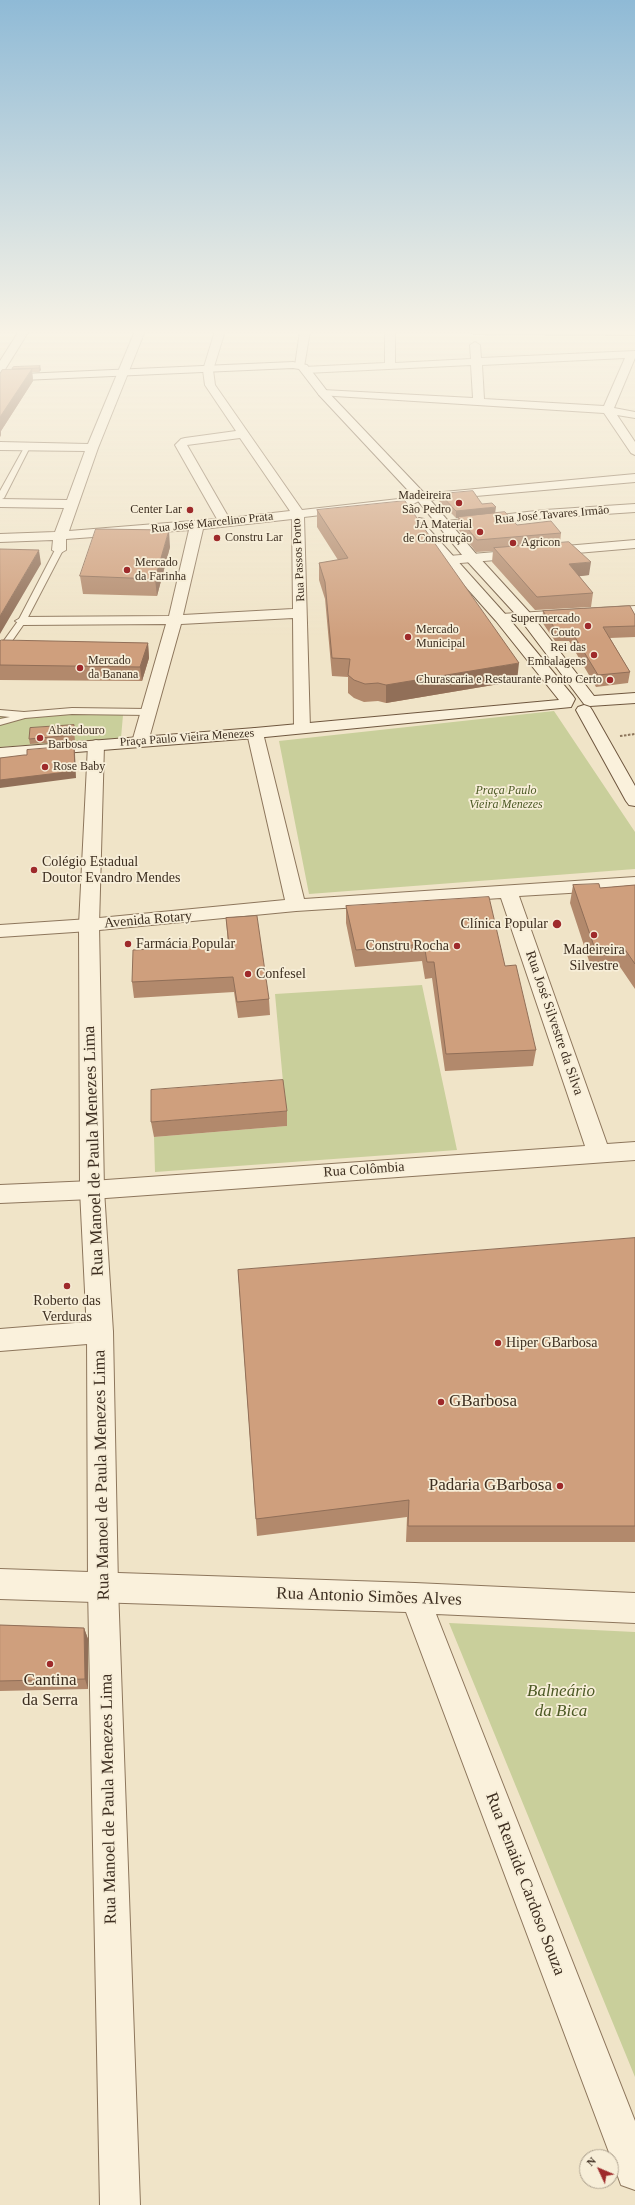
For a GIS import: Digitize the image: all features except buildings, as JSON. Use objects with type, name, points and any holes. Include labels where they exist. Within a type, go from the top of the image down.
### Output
[{"type":"street","points":[[41,551],[59,543],[98,434]]},
{"type":"street","points":[[225,522],[181,446],[185,441],[244,434]]},
{"type":"street","name":"Rua Passos Porto","points":[[244,434],[298,514],[302,728]]},
{"type":"street","points":[[358,434],[416,503],[431,510],[446,525],[472,558],[525,616],[587,703],[635,801]]},
{"type":"street","points":[[623,434],[635,452]]},
{"type":"street","points":[[0,446],[92,448]]},
{"type":"street","name":"Rua José Marcelino Prata","points":[[59,543],[197,525],[416,503],[635,478]]},
{"type":"street","points":[[0,503],[73,504]]},
{"type":"street","points":[[416,503],[422,529],[501,618],[572,710],[587,703],[635,698]]},
{"type":"street","name":"Rua José Tavares Irmão","points":[[446,525],[545,514],[635,508]]},
{"type":"street","points":[[140,742],[175,620],[197,525]]},
{"type":"street","points":[[0,538],[59,543]]},
{"type":"street","points":[[449,560],[635,544]]},
{"type":"street","points":[[501,618],[635,610]]},
{"type":"street","points":[[22,621],[175,620],[301,613]]},
{"type":"street","name":"Praça Paulo Vieira Menezes","points":[[0,753],[255,733],[566,702]]},
{"type":"street","points":[[255,733],[296,906],[635,884]]},
{"type":"street","name":"Rua Manoel de Paula Menezes Lima","points":[[96,745],[89,925],[92,1190],[100,1332],[104,1587],[120,2205]]},
{"type":"street","name":"Rua José Silvestre da Silva","points":[[508,892],[599,1154]]},
{"type":"street","name":"Avenida Rotary","points":[[0,931],[89,925],[296,906]]},
{"type":"street","name":"Rua Colômbia","points":[[0,1194],[92,1190],[635,1151]]},
{"type":"street","points":[[0,1340],[100,1332]]},
{"type":"street","name":"Rua Antonio Simões Alves","points":[[0,1584],[415,1598],[635,1608]]},
{"type":"street","name":"Rua Renaide Cardoso Souza","points":[[415,1598],[635,2171]]},
{"type":"lane","points":[[0,498],[27,447]]},
{"type":"lane","points":[[0,652],[22,621],[59,543]]},
{"type":"lane","points":[[0,713],[24,715],[72,711],[148,712]]},
{"type":"lane","points":[[0,722],[24,715]]},
{"type":"green space","points":[[0,711],[123,715],[121,738],[0,747]]},
{"type":"green space","name":"Praça Paulo Vieira Menezes","points":[[554,711],[635,832],[635,869],[309,894],[279,741]]},
{"type":"green space","points":[[422,985],[457,1150],[155,1172],[154,1137],[287,1126],[275,994]]},
{"type":"green space","name":"Balneário da Bica","points":[[449,1623],[635,1632],[635,2077]]},
{"type":"place","name":"Madeireira São Pedro","points":[[459,503]]},
{"type":"place","name":"Center Lar","points":[[190,510]]},
{"type":"place","name":"JA Material de Construção","points":[[480,532]]},
{"type":"place","name":"Constru Lar","points":[[217,538]]},
{"type":"place","name":"Agricon","points":[[513,543]]},
{"type":"place","name":"Mercado da Farinha","points":[[127,570]]},
{"type":"place","name":"Supermercado Couto","points":[[588,626]]},
{"type":"place","name":"Mercado Municipal","points":[[408,637]]},
{"type":"place","name":"Rei das Embalagens","points":[[594,655]]},
{"type":"place","name":"Mercado da Banana","points":[[80,668]]},
{"type":"place","name":"Churascaria e Restaurante Ponto Certo","points":[[610,680]]},
{"type":"place","name":"Abatedouro Barbosa","points":[[40,738]]},
{"type":"place","name":"Rose Baby","points":[[45,767]]},
{"type":"place","name":"Colégio Estadual Doutor Evandro Mendes","points":[[34,870]]},
{"type":"place","name":"Clínica Popular","points":[[557,924]]},
{"type":"place","name":"Madeireira Silvestre","points":[[594,935]]},
{"type":"place","name":"Farmácia Popular","points":[[128,944]]},
{"type":"place","name":"Constru Rocha","points":[[457,946]]},
{"type":"place","name":"Confesel","points":[[248,974]]},
{"type":"place","name":"Roberto das Verduras","points":[[67,1286]]},
{"type":"place","name":"Hiper GBarbosa","points":[[498,1343]]},
{"type":"place","name":"GBarbosa","points":[[441,1402]]},
{"type":"place","name":"Padaria GBarbosa","points":[[560,1486]]},
{"type":"place","name":"Cantina da Serra","points":[[50,1664]]}]
